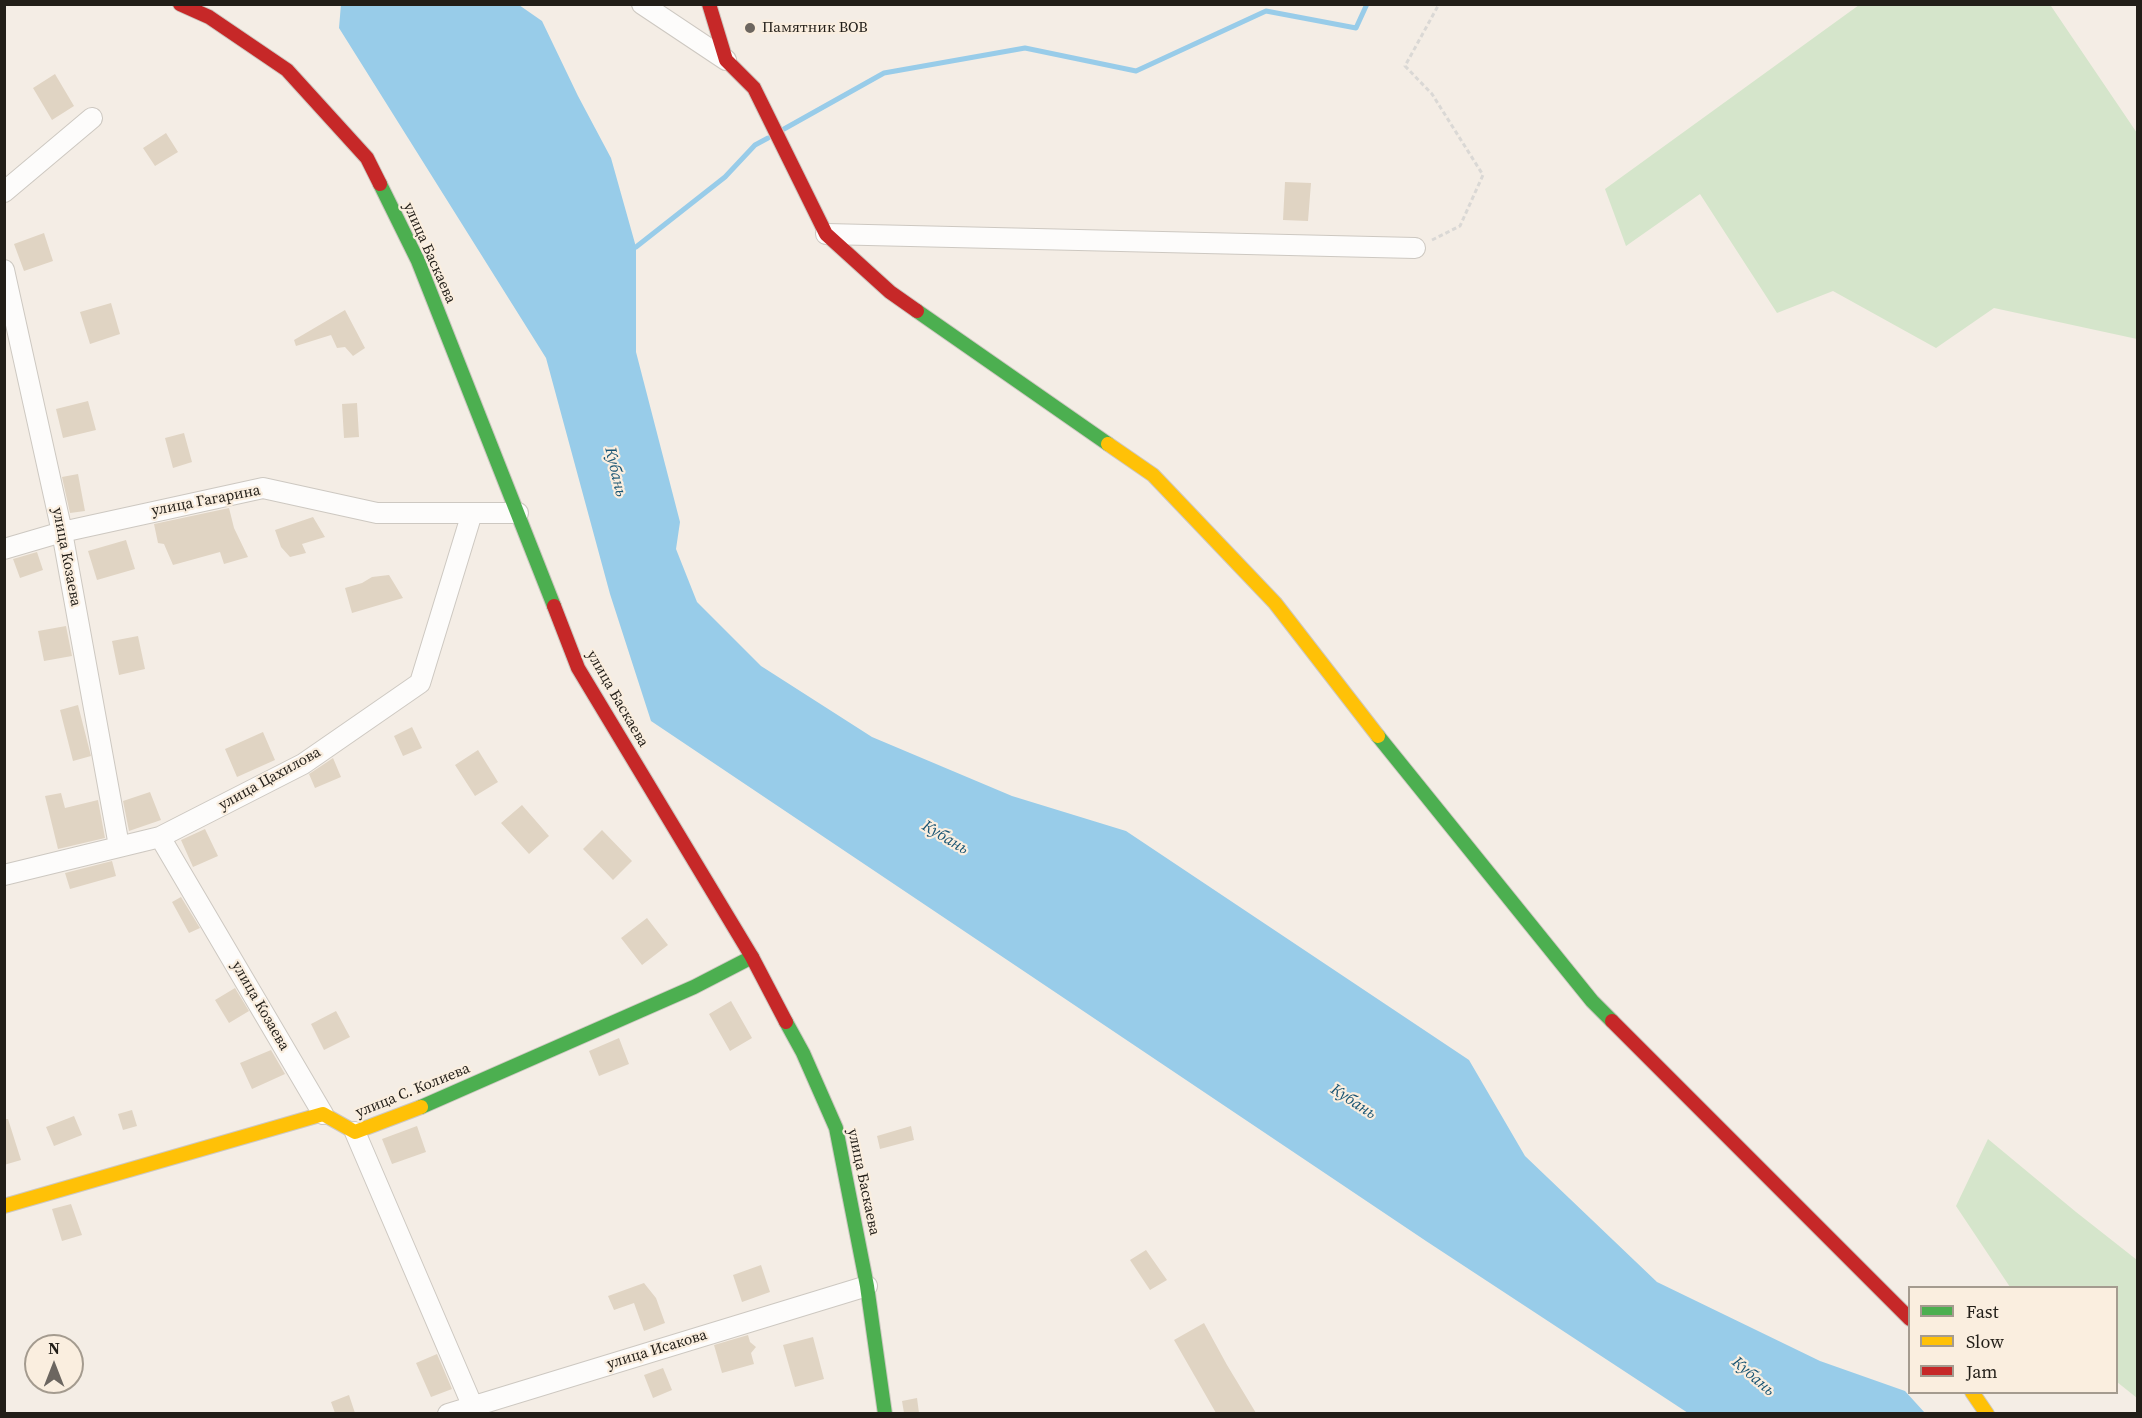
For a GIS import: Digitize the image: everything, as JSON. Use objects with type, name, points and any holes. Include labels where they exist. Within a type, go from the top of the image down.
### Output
[{"type":"street","name":"улица Баскаева","points":[[180,4],[209,17],[286,70],[367,158],[418,261],[578,668],[752,957],[803,1053],[836,1128],[867,1286],[885,1413]]},
{"type":"street","points":[[642,4],[726,60],[754,88],[826,234],[890,292],[1153,476],[1275,603],[1377,735],[1592,1001],[1908,1317]]},
{"type":"street","points":[[709,4],[726,60]]},
{"type":"street","points":[[4,192],[92,118]]},
{"type":"street","points":[[826,234],[1415,248]]},
{"type":"street","name":"улица Козаева","points":[[4,270],[62,532],[119,846]]},
{"type":"street","name":"улица Гагарина","points":[[4,549],[62,532],[263,488],[377,513],[518,513]]},
{"type":"street","name":"улица Цахилова","points":[[4,875],[160,837],[303,764],[420,683],[472,513]]},
{"type":"street","name":"улица Козаева","points":[[160,837],[323,1114]]},
{"type":"street","name":"улица С. Колиева","points":[[323,1114],[356,1132],[443,1098],[694,987],[752,957]]},
{"type":"street","points":[[4,1206],[323,1114]]},
{"type":"street","points":[[356,1132],[475,1410]]},
{"type":"street","name":"улица Исакова","points":[[448,1413],[475,1410],[867,1286]]},
{"type":"street","points":[[1973,1394],[1987,1413]]},
{"type":"path","points":[[1415,248],[1460,226],[1483,175],[1432,94],[1405,66],[1439,4]]},
{"type":"green space","points":[[1859,5],[2051,6],[2137,133],[2137,339],[1994,308],[1936,348],[1833,291],[1777,313],[1700,194],[1626,246],[1605,189]]},
{"type":"green space","points":[[1988,1139],[2137,1260],[2137,1398],[2118,1383],[2118,1286],[2009,1286],[1956,1206]]},
{"type":"water","name":"Кубань","points":[[341,4],[519,5],[542,21],[611,158],[636,247],[636,352],[680,522],[676,549],[697,602],[761,666],[872,737],[1012,796],[1126,831],[1469,1060],[1525,1156],[1657,1282],[1820,1361],[1905,1391],[1925,1413],[1688,1413],[1426,1241],[651,721],[610,594],[546,358],[339,28]]},
{"type":"building","points":[[55,74],[74,106],[52,120],[33,88]]},
{"type":"building","points":[[166,133],[178,152],[155,166],[143,148]]},
{"type":"building","points":[[1285,182],[1311,183],[1308,221],[1283,220]]},
{"type":"building","points":[[44,233],[53,261],[24,271],[14,244]]},
{"type":"building","points":[[111,303],[120,334],[90,344],[80,312]]},
{"type":"building","points":[[345,310],[365,348],[353,356],[345,347],[337,348],[331,335],[296,346],[294,340]]},
{"type":"building","points":[[88,401],[96,430],[63,438],[56,409]]},
{"type":"building","points":[[357,403],[359,437],[344,438],[342,404]]},
{"type":"building","points":[[184,433],[192,462],[173,468],[165,438]]},
{"type":"building","points":[[78,474],[85,511],[70,513],[62,477]]},
{"type":"building","points":[[229,508],[234,528],[248,557],[224,564],[220,552],[173,565],[164,544],[158,543],[154,524]]},
{"type":"building","points":[[313,517],[325,537],[302,544],[306,553],[290,557],[281,547],[275,530]]},
{"type":"building","points":[[126,540],[135,569],[97,580],[88,551]]},
{"type":"building","points":[[37,552],[43,570],[20,578],[13,559]]},
{"type":"building","points":[[389,575],[403,598],[352,613],[345,588],[372,577]]},
{"type":"building","points":[[66,626],[72,656],[44,661],[38,631]]},
{"type":"building","points":[[138,636],[145,669],[119,675],[112,641]]},
{"type":"building","points":[[78,705],[91,756],[73,761],[60,710]]},
{"type":"building","points":[[412,727],[422,748],[403,756],[394,736]]},
{"type":"building","points":[[263,732],[275,760],[237,777],[225,749]]},
{"type":"building","points":[[478,750],[498,782],[475,796],[455,765]]},
{"type":"building","points":[[333,758],[341,777],[315,788],[309,774]]},
{"type":"building","points":[[150,792],[161,820],[129,831],[123,801]]},
{"type":"building","points":[[61,793],[65,808],[98,800],[105,838],[58,849],[45,796]]},
{"type":"building","points":[[522,805],[549,836],[529,854],[501,823]]},
{"type":"building","points":[[205,829],[218,856],[193,867],[181,840]]},
{"type":"building","points":[[602,830],[632,861],[613,880],[583,849]]},
{"type":"building","points":[[112,861],[116,876],[70,889],[65,873]]},
{"type":"building","points":[[181,897],[200,928],[189,933],[172,902]]},
{"type":"building","points":[[647,918],[668,945],[642,965],[621,938]]},
{"type":"building","points":[[235,988],[249,1011],[229,1023],[215,1000]]},
{"type":"building","points":[[731,1001],[752,1038],[730,1051],[709,1014]]},
{"type":"building","points":[[336,1011],[350,1037],[324,1050],[311,1024]]},
{"type":"building","points":[[619,1038],[629,1064],[599,1076],[589,1051]]},
{"type":"building","points":[[271,1050],[285,1074],[252,1089],[240,1063]]},
{"type":"building","points":[[132,1110],[137,1126],[123,1130],[118,1114]]},
{"type":"building","points":[[74,1116],[82,1135],[54,1146],[46,1127]]},
{"type":"building","points":[[4,1119],[8,1119],[21,1160],[4,1165]]},
{"type":"building","points":[[417,1126],[426,1152],[392,1164],[382,1139]]},
{"type":"building","points":[[911,1126],[914,1140],[880,1149],[877,1136]]},
{"type":"building","points":[[71,1204],[82,1235],[62,1241],[52,1209]]},
{"type":"building","points":[[1146,1250],[1167,1280],[1150,1290],[1130,1260]]},
{"type":"building","points":[[761,1265],[770,1292],[742,1302],[733,1275]]},
{"type":"building","points":[[644,1283],[656,1298],[665,1323],[644,1331],[634,1303],[614,1310],[608,1296]]},
{"type":"building","points":[[1204,1323],[1256,1413],[1216,1413],[1174,1340]]},
{"type":"building","points":[[748,1335],[750,1342],[756,1347],[751,1353],[754,1364],[722,1373],[714,1345]]},
{"type":"building","points":[[813,1337],[824,1379],[795,1387],[783,1345]]},
{"type":"building","points":[[437,1354],[452,1389],[431,1397],[416,1363]]},
{"type":"building","points":[[663,1368],[672,1390],[653,1398],[644,1375]]},
{"type":"building","points":[[349,1395],[355,1413],[335,1413],[331,1402]]},
{"type":"building","points":[[917,1398],[919,1413],[904,1413],[902,1401]]},
{"type":"waterway","points":[[784,129],[884,73],[1025,48],[1136,71],[1266,11],[1356,28],[1367,4]]},
{"type":"waterway","points":[[632,248],[725,177],[755,145],[768,138]]},
{"type":"traffic: fast","points":[[380,184],[418,261],[554,606]]},
{"type":"traffic: fast","points":[[917,311],[1108,444]]},
{"type":"traffic: fast","points":[[1378,736],[1592,1001],[1612,1021]]},
{"type":"traffic: fast","points":[[421,1107],[694,987],[752,957]]},
{"type":"traffic: fast","points":[[786,1022],[803,1053],[836,1128],[867,1286],[885,1414]]},
{"type":"traffic: slow","points":[[1108,444],[1153,475],[1275,603],[1378,736]]},
{"type":"traffic: slow","points":[[4,1206],[323,1114],[355,1132],[421,1107]]},
{"type":"traffic: slow","points":[[1973,1394],[1987,1414]]},
{"type":"traffic: jam","points":[[180,4],[209,17],[287,70],[367,158],[380,184]]},
{"type":"traffic: jam","points":[[709,4],[726,60],[754,88],[826,234],[890,292],[917,311]]},
{"type":"traffic: jam","points":[[554,606],[578,668],[752,957],[786,1022]]},
{"type":"traffic: jam","points":[[1612,1021],[1908,1317]]},
{"type":"place","name":"Памятник ВОВ","points":[[750,28]]}]
